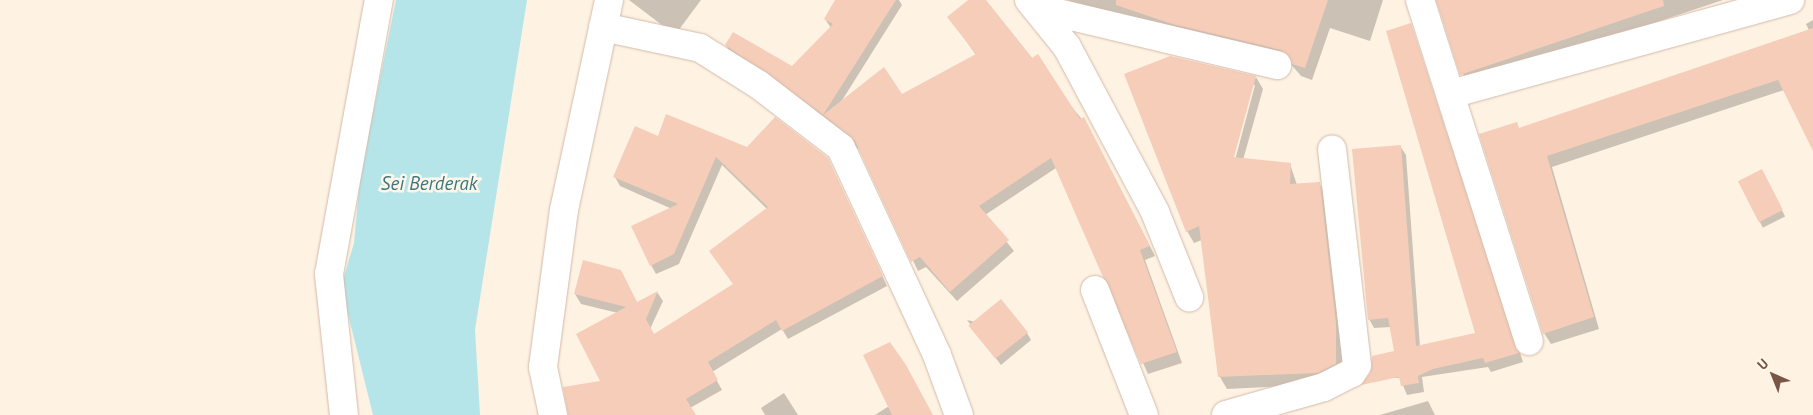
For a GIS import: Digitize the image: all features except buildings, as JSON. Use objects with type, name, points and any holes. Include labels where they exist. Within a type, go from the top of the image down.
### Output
[{"type":"street","points":[[343,410],[329,274],[379,0]]},
{"type":"street","points":[[553,415],[543,367],[564,210],[609,0]]},
{"type":"street","points":[[1420,0],[1529,341]]},
{"type":"street","points":[[1451,94],[1790,0]]},
{"type":"street","points":[[1033,4],[1276,65]]},
{"type":"street","points":[[1033,4],[1068,47],[1155,212],[1189,297]]},
{"type":"street","points":[[603,27],[700,48],[760,85],[841,148],[937,354],[959,415]]},
{"type":"street","points":[[1226,415],[1290,400],[1324,387],[1352,373],[1356,365],[1332,149]]},
{"type":"street","points":[[1095,290],[1144,415]]},
{"type":"water","name":"Sei Berderak","points":[[396,0],[527,0],[475,330],[480,415],[373,415],[346,306],[343,280],[354,243],[360,177]]}]
